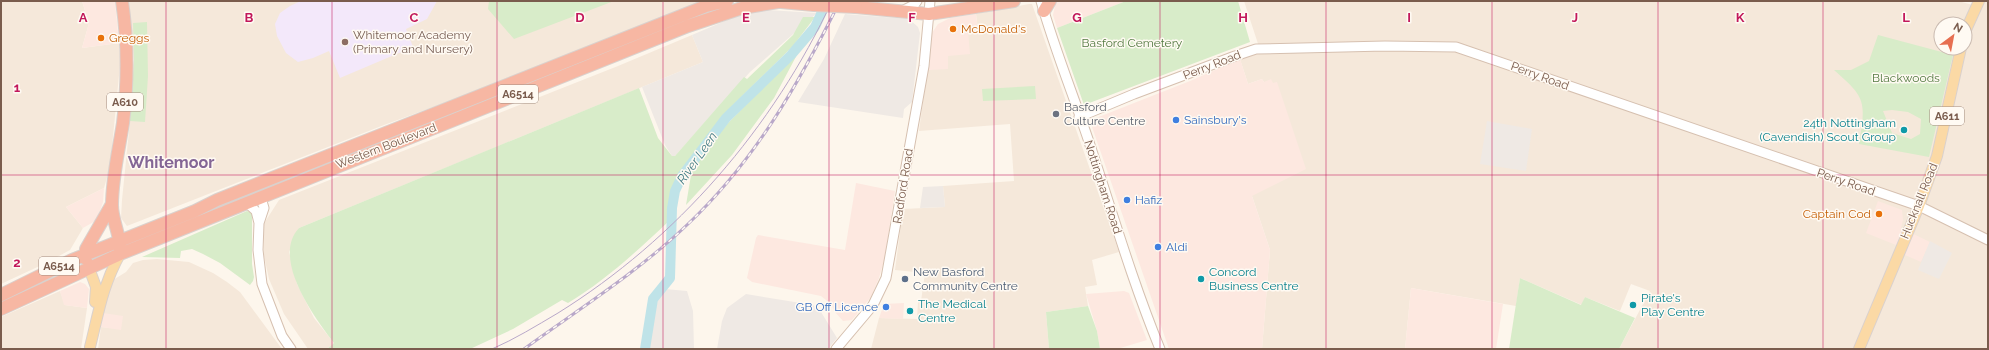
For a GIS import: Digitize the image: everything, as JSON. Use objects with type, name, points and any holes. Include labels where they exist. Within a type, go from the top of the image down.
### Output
[{"type":"highway","name":"A610","points":[[120,254],[120,241],[114,222],[112,207],[123,122],[127,70],[127,46],[122,1]]},
{"type":"highway","name":"Western Boulevard","points":[[1,295],[59,266],[195,211],[217,200],[618,41],[723,1]]},
{"type":"highway","name":"A6514","points":[[904,10],[965,1]]},
{"type":"highway","name":"A6514","points":[[928,6],[1014,1]]},
{"type":"highway","name":"Western Boulevard","points":[[1,309],[65,278],[120,254],[688,26],[742,8],[774,2],[904,10]]},
{"type":"highway","points":[[618,41],[623,53]]},
{"type":"highway","points":[[531,76],[536,87]]},
{"type":"highway","points":[[402,127],[406,139]]},
{"type":"highway","points":[[195,211],[220,206],[246,196],[254,195],[261,198]]},
{"type":"highway","name":"A610","points":[[89,268],[85,256],[86,249],[112,207]]},
{"type":"highway","points":[[112,207],[116,220],[122,228],[138,234]]},
{"type":"main road","points":[[1972,16],[1979,1]]},
{"type":"main road","name":"Hucknall Road","points":[[1859,349],[1919,206],[1937,156],[1960,56]]},
{"type":"main road","name":"A610","points":[[90,348],[101,296],[108,276],[120,254]]},
{"type":"main road","name":"A610","points":[[89,268],[96,294],[90,348]]},
{"type":"main road","points":[[65,278],[81,277],[85,279],[92,285],[96,294]]},
{"type":"street","points":[[904,10],[914,5],[917,1]]},
{"type":"street","name":"Nottingham Road","points":[[1045,4],[1062,71],[1080,117],[1145,312],[1160,349]]},
{"type":"street","name":"Radford Road","points":[[836,349],[873,305],[886,278],[891,260],[915,111],[924,66],[928,6]]},
{"type":"street","name":"Perry Road","points":[[1080,117],[1134,94],[1256,49],[1385,46],[1456,47],[1919,206],[1988,240]]},
{"type":"street","points":[[259,223],[264,208],[261,198]]},
{"type":"street","points":[[247,204],[256,211],[259,223],[258,250],[262,284],[282,336],[291,349]]},
{"type":"shaded area","points":[[1,1],[82,1],[89,23],[82,48],[119,43],[120,65],[110,167],[104,188],[66,207],[83,228],[70,250],[1,284]]},
{"type":"shaded area","points":[[82,1],[115,1],[119,43],[82,48],[89,23]]},
{"type":"shaded area","points":[[129,1],[706,1],[561,60],[384,125],[127,226],[121,218],[134,60]]},
{"type":"shaded area","name":"Whitemoor Academy (Primary and Nursery)","points":[[301,1],[437,1],[427,19],[406,29],[413,47],[340,78],[329,51],[313,58],[298,62],[286,53],[277,36],[275,24],[280,13]]},
{"type":"shaded area","points":[[1056,1],[1126,1],[1057,28],[1053,15]]},
{"type":"shaded area","points":[[1244,1],[1958,1],[1973,5],[1975,1],[1988,1],[1988,349],[1619,349],[1650,291],[1631,284],[1620,311],[1585,297],[1582,305],[1520,278],[1516,306],[1411,288],[1405,349],[1262,349],[1270,250],[1252,196],[1273,83],[1264,82],[1262,79],[1248,84],[1240,59],[1261,53]]},
{"type":"shaded area","points":[[1032,4],[1119,252],[1092,260],[1097,285],[1085,287],[1088,306],[1046,312],[1049,349],[871,349],[879,318],[917,319],[918,302],[921,301],[925,273],[895,270],[903,209],[945,207],[943,186],[1014,181],[1010,124],[919,131],[929,57],[968,31],[978,30],[976,14]]},
{"type":"shaded area","points":[[767,10],[817,13],[750,72],[675,156],[672,156],[665,145],[642,87],[703,62],[692,35],[746,12]]},
{"type":"shaded area","points":[[845,14],[909,19],[918,27],[920,33],[912,102],[904,109],[903,118],[798,102],[824,59]]},
{"type":"shaded area","points":[[976,14],[978,30],[968,31],[970,54],[948,56],[948,69],[929,70],[932,33],[938,24],[950,18]]},
{"type":"shaded area","points":[[692,35],[703,62],[299,228],[289,252],[297,284],[314,318],[334,343],[327,349],[308,349],[284,314],[269,279],[264,256],[263,225],[279,200],[618,66]]},
{"type":"shaded area","points":[[1240,59],[1248,84],[1262,79],[1264,82],[1271,79],[1273,83],[1277,82],[1306,169],[1252,196],[1270,250],[1262,349],[1169,349],[1092,127],[1096,118],[1190,81]]},
{"type":"shaded area","points":[[1487,121],[1532,129],[1526,171],[1480,164]]},
{"type":"shaded area","points":[[856,183],[895,191],[885,257],[879,278],[871,297],[852,320],[843,321],[835,312],[831,304],[821,296],[752,282],[747,278],[758,235],[845,250]]},
{"type":"shaded area","points":[[943,186],[945,207],[920,208],[923,187]]},
{"type":"shaded area","points":[[104,188],[103,202],[97,220],[83,228],[66,207]]},
{"type":"shaded area","points":[[1878,201],[1902,210],[1903,220],[1901,228],[1930,242],[1921,262],[1905,255],[1906,249],[1866,233]]},
{"type":"shaded area","points":[[1930,241],[1952,253],[1939,279],[1918,270]]},
{"type":"shaded area","points":[[157,259],[189,262],[213,273],[227,282],[240,292],[282,349],[98,349],[101,327],[121,329],[103,313],[107,289],[113,280],[126,272],[133,263],[143,260]]},
{"type":"shaded area","points":[[80,282],[85,284],[89,289],[87,308],[64,305],[60,291]]},
{"type":"shaded area","points":[[1411,288],[1503,304],[1496,349],[1405,349]]},
{"type":"shaded area","points":[[665,289],[687,291],[693,311],[694,349],[649,349],[658,296]]},
{"type":"shaded area","points":[[60,291],[65,305],[87,308],[81,349],[1,349],[1,317]]},
{"type":"shaded area","points":[[1124,291],[1129,293],[1147,340],[1117,349],[1100,349],[1097,331],[1086,294]]},
{"type":"shaded area","points":[[746,294],[813,305],[821,312],[837,338],[828,349],[717,349],[722,321],[727,308]]},
{"type":"shaded area","points":[[904,303],[903,319],[879,318],[884,304]]},
{"type":"shaded area","points":[[103,313],[123,316],[121,330],[101,327]]},
{"type":"green space","points":[[489,1],[614,1],[514,39],[488,9]]},
{"type":"green space","name":"Basford Cemetery","points":[[1126,1],[1238,1],[1250,42],[1084,105],[1057,28]]},
{"type":"green space","points":[[803,17],[815,17],[793,46],[726,112],[684,167],[675,182],[671,195],[669,221],[621,265],[595,285],[568,303],[562,300],[513,329],[470,349],[327,349],[334,343],[307,303],[298,287],[292,271],[290,255],[292,240],[299,228],[639,88],[658,138],[672,156],[675,156],[744,77],[747,79],[793,35]]},
{"type":"green space","points":[[147,22],[148,76],[145,122],[130,121],[134,60],[133,23]]},
{"type":"green space","name":"Blackwoods","points":[[1878,35],[1933,50],[1933,56],[1953,56],[1929,157],[1859,144],[1863,118],[1861,101],[1858,94],[1852,87],[1834,70],[1851,70],[1869,61]],"holes":[[[1892,110],[1908,112],[1921,119],[1920,134],[1911,139],[1892,133],[1883,111]]]},
{"type":"green space","points":[[799,51],[774,98],[732,155],[686,205],[692,169],[728,123]]},
{"type":"green space","points":[[1035,86],[1036,99],[983,101],[982,89]]},
{"type":"green space","points":[[398,134],[400,136],[278,186],[275,181]]},
{"type":"green space","points":[[247,211],[252,213],[252,264],[254,277],[250,285],[220,263],[192,249],[181,251],[180,258],[142,257]]},
{"type":"green space","points":[[1520,278],[1581,305],[1585,297],[1635,318],[1619,349],[1509,349]]},
{"type":"green space","points":[[1088,306],[1097,331],[1100,349],[1049,349],[1046,312]]},
{"type":"waterway","name":"River Leen","points":[[645,349],[653,299],[670,278],[672,208],[675,191],[682,176],[726,118],[791,55],[815,27],[827,1]]},
{"type":"tram line","points":[[492,349],[517,337],[558,313],[602,284],[643,251],[681,215],[718,177],[751,136],[781,93],[808,48],[832,1]]},
{"type":"railway","points":[[524,349],[629,274],[669,242],[712,200],[755,147],[774,120],[792,91],[840,1]]},
{"type":"place","name":"McDonald's","points":[[953,29]]},
{"type":"place","name":"Greggs","points":[[101,38]]},
{"type":"place","name":"Whitemoor Academy (Primary and Nursery)","points":[[345,42]]},
{"type":"place","name":"Basford Culture Centre","points":[[1056,114]]},
{"type":"place","name":"Sainsbury's","points":[[1176,120]]},
{"type":"place","name":"24th Nottingham (Cavendish) Scout Group","points":[[1904,130]]},
{"type":"place","name":"Hafiz","points":[[1127,200]]},
{"type":"place","name":"Captain Cod","points":[[1879,214]]},
{"type":"place","name":"Aldi","points":[[1158,247]]},
{"type":"place","name":"New Basford Community Centre","points":[[905,279]]},
{"type":"place","name":"Concord Business Centre","points":[[1201,279]]},
{"type":"place","name":"Pirate's Play Centre","points":[[1633,305]]},
{"type":"place","name":"GB Off Licence","points":[[886,307]]},
{"type":"place","name":"The Medical Centre","points":[[910,311]]},
{"type":"district","name":"Whitemoor","points":[[171,162]]}]
